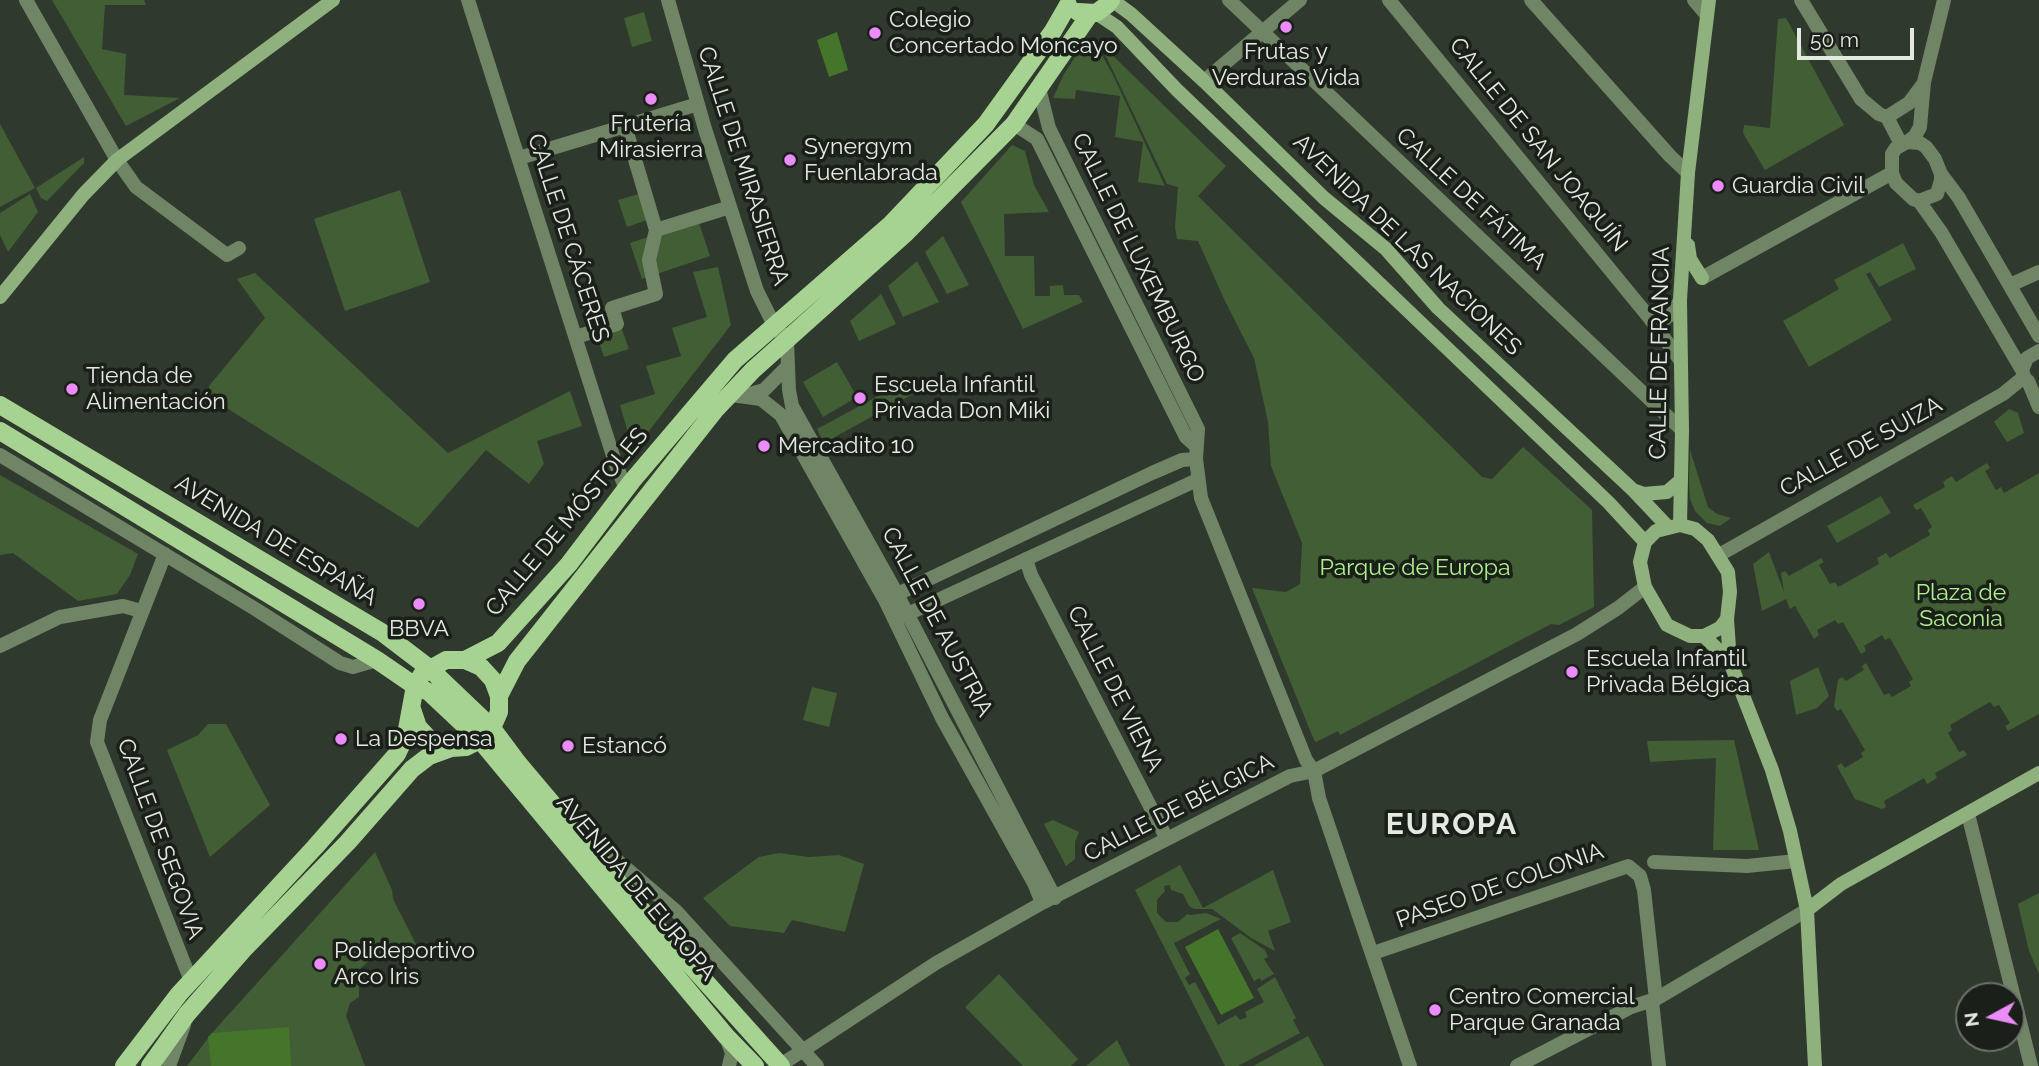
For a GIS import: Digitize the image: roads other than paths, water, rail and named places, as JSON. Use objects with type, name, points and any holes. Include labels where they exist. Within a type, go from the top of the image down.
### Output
[{"type":"main road","points":[[0,298],[83,195],[117,160],[333,0]]},
{"type":"main road","name":"CALLE DE MÓSTOLES","points":[[486,734],[499,712],[499,696],[517,661],[690,442],[738,395],[753,370],[906,233],[1014,124],[1093,13],[1102,10],[1111,0]]},
{"type":"main road","name":"AVENIDA DE LAS NACIONES","points":[[1111,0],[1131,14],[1204,81],[1324,198],[1386,249],[1438,308],[1674,526]]},
{"type":"main road","points":[[1067,3],[1074,10],[1093,13]]},
{"type":"main road","name":"CALLE DE MÓSTOLES","points":[[429,668],[446,660],[465,660],[498,643],[569,564],[626,489],[735,360],[891,224],[986,124],[1053,31],[1067,3]]},
{"type":"main road","name":"CALLE DE FRANCIA","points":[[1674,526],[1681,480],[1680,300],[1688,173],[1707,7]]},
{"type":"main road","name":"AVENIDA DE LAS NACIONES","points":[[1093,13],[1117,27],[1177,90],[1609,503],[1645,542]]},
{"type":"main road","name":"CALLE DE FRANCIA","points":[[1685,226],[1690,259],[1702,278]]},
{"type":"main road","name":"AVENIDA DE ESPAÑA","points":[[0,399],[19,416]]},
{"type":"main road","name":"AVENIDA DE ESPAÑA","points":[[0,405],[383,633],[429,668],[486,734]]},
{"type":"main road","points":[[0,431],[377,660],[415,686],[429,692],[486,734],[466,747],[451,748],[423,759],[412,769],[348,842],[243,950],[187,1014],[150,1066]]},
{"type":"main road","name":"CALLE DE FRANCIA","points":[[1633,490],[1644,494],[1667,492],[1681,480]]},
{"type":"main road","points":[[1727,619],[1720,628],[1704,636],[1690,636],[1667,625],[1645,587],[1640,562],[1645,542],[1656,531],[1674,526],[1695,529],[1708,540],[1728,572],[1730,662],[1772,770],[1807,910],[1815,1066]]},
{"type":"main road","points":[[1704,636],[1730,662]]},
{"type":"main road","points":[[465,660],[481,667],[487,673],[499,696]]},
{"type":"main road","points":[[124,1066],[191,981],[397,754],[406,735],[415,686],[429,668]]},
{"type":"main road","points":[[411,708],[418,727],[432,741],[451,748]]},
{"type":"main road","name":"AVENIDA DE EUROPA","points":[[486,734],[561,813],[652,922],[780,1066]]},
{"type":"main road","name":"AVENIDA DE EUROPA","points":[[486,734],[726,1035],[755,1066]]},
{"type":"main road","points":[[1807,910],[1841,884],[2039,773]]},
{"type":"street","points":[[26,0],[117,160],[136,187],[227,255],[239,248]]},
{"type":"street","name":"CALLE DE CÁCERES","points":[[468,0],[615,462],[626,489]]},
{"type":"street","name":"CALLE DE MIRASIERRA","points":[[668,0],[757,291],[774,326],[787,341]]},
{"type":"street","name":"CALLE DE FÁTIMA","points":[[1229,0],[1682,430]]},
{"type":"street","points":[[1204,81],[1300,0]]},
{"type":"street","name":"CALLE DE SAN JOAQUÍN","points":[[1389,0],[1651,320],[1680,360]]},
{"type":"street","points":[[1531,0],[1688,173]]},
{"type":"street","points":[[1694,0],[1707,7]]},
{"type":"street","points":[[1801,0],[1861,99],[1887,117],[1904,143]]},
{"type":"street","points":[[1944,0],[1924,82],[1920,127],[1892,155],[1892,173],[1904,193],[1919,201],[1941,232],[2028,378],[2039,407]]},
{"type":"street","points":[[1887,117],[1909,103],[1924,82]]},
{"type":"street","name":"CALLE DE LUXEMBURGO","points":[[1038,88],[1049,128],[1198,429],[1197,480],[1201,498],[1306,760],[1314,771],[1319,798],[1409,1066]]},
{"type":"street","points":[[519,158],[698,104]]},
{"type":"street","name":"CALLE DE LUXEMBURGO","points":[[1014,124],[1037,139],[1186,438],[1196,453]]},
{"type":"street","points":[[576,337],[617,324],[612,308],[656,294],[649,260],[656,230],[625,126]]},
{"type":"street","points":[[1904,143],[1920,143],[1935,159],[1941,174],[1959,198],[2039,336]]},
{"type":"street","points":[[1702,278],[1892,173]]},
{"type":"street","points":[[1919,201],[1937,194],[1941,174]]},
{"type":"street","points":[[656,230],[730,207]]},
{"type":"street","points":[[2010,285],[2039,272]]},
{"type":"street","points":[[1651,320],[1665,319],[1673,313],[1680,300]]},
{"type":"street","name":"CALLE DE AUSTRIA","points":[[787,341],[792,406],[1049,901]]},
{"type":"street","name":"CALLE DE SUIZA","points":[[1719,555],[2003,394],[2028,378],[2027,358],[2039,351]]},
{"type":"street","points":[[738,395],[764,390],[788,366]]},
{"type":"street","name":"CALLE DE AUSTRIA","points":[[738,395],[761,399],[781,415],[891,597]]},
{"type":"street","points":[[891,597],[1196,453]]},
{"type":"street","points":[[0,455],[340,663],[353,667],[377,660]]},
{"type":"street","points":[[901,617],[1197,480]]},
{"type":"street","name":"CALLE DE SEGOVIA","points":[[165,554],[100,720],[97,742],[191,981]]},
{"type":"street","name":"CALLE DE VIENA","points":[[1026,559],[1031,575],[1167,839]]},
{"type":"street","name":"CALLE DE BÉLGICA","points":[[780,1066],[936,962],[1290,776],[1314,771],[1577,634],[1645,587]]},
{"type":"street","points":[[0,646],[60,617],[123,606],[141,611]]},
{"type":"street","name":"AVENIDA DE EUROPA","points":[[561,813],[676,911],[817,1066]]},
{"type":"street","points":[[1968,814],[2031,1066]]},
{"type":"street","points":[[1654,862],[1746,866],[1796,860]]},
{"type":"street","name":"PASEO DE COLONIA","points":[[1373,953],[1628,866],[1640,876],[1644,890],[1654,1000]]},
{"type":"street","points":[[1517,1066],[1631,1007],[1654,1000],[1807,910]]},
{"type":"street","points":[[1654,1000],[1659,1066]]},
{"type":"street","points":[[169,1066],[187,1014]]},
{"type":"street","points":[[726,1035],[732,1053],[729,1066]]},
{"type":"place","name":"Frutas y Verduras Vida","points":[[1286,27]]},
{"type":"place","name":"Colegio Concertado Moncayo","points":[[875,33]]},
{"type":"place","name":"Frutería Mirasierra","points":[[651,99]]},
{"type":"place","name":"Synergym Fuenlabrada","points":[[790,160]]},
{"type":"place","name":"Guardia Civil","points":[[1718,186]]},
{"type":"place","name":"Tienda de Alimentación","points":[[72,389]]},
{"type":"place","name":"Escuela Infantil Privada Don Miki","points":[[860,398]]},
{"type":"place","name":"Mercadito 10","points":[[764,446]]},
{"type":"place","name":"BBVA","points":[[419,604]]},
{"type":"place","name":"Escuela Infantil Privada Bélgica","points":[[1572,672]]},
{"type":"place","name":"La Despensa","points":[[341,739]]},
{"type":"place","name":"Estancó","points":[[568,746]]},
{"type":"place","name":"Polideportivo Arco Iris","points":[[320,964]]},
{"type":"place","name":"Centro Comercial Parque Granada","points":[[1435,1010]]},
{"type":"district","name":"EUROPA","points":[[1452,825]]},
{"type":"park label","name":"Parque de Europa","points":[[1415,568]]},
{"type":"park label","name":"Plaza de Saconia","points":[[1961,606]]}]
